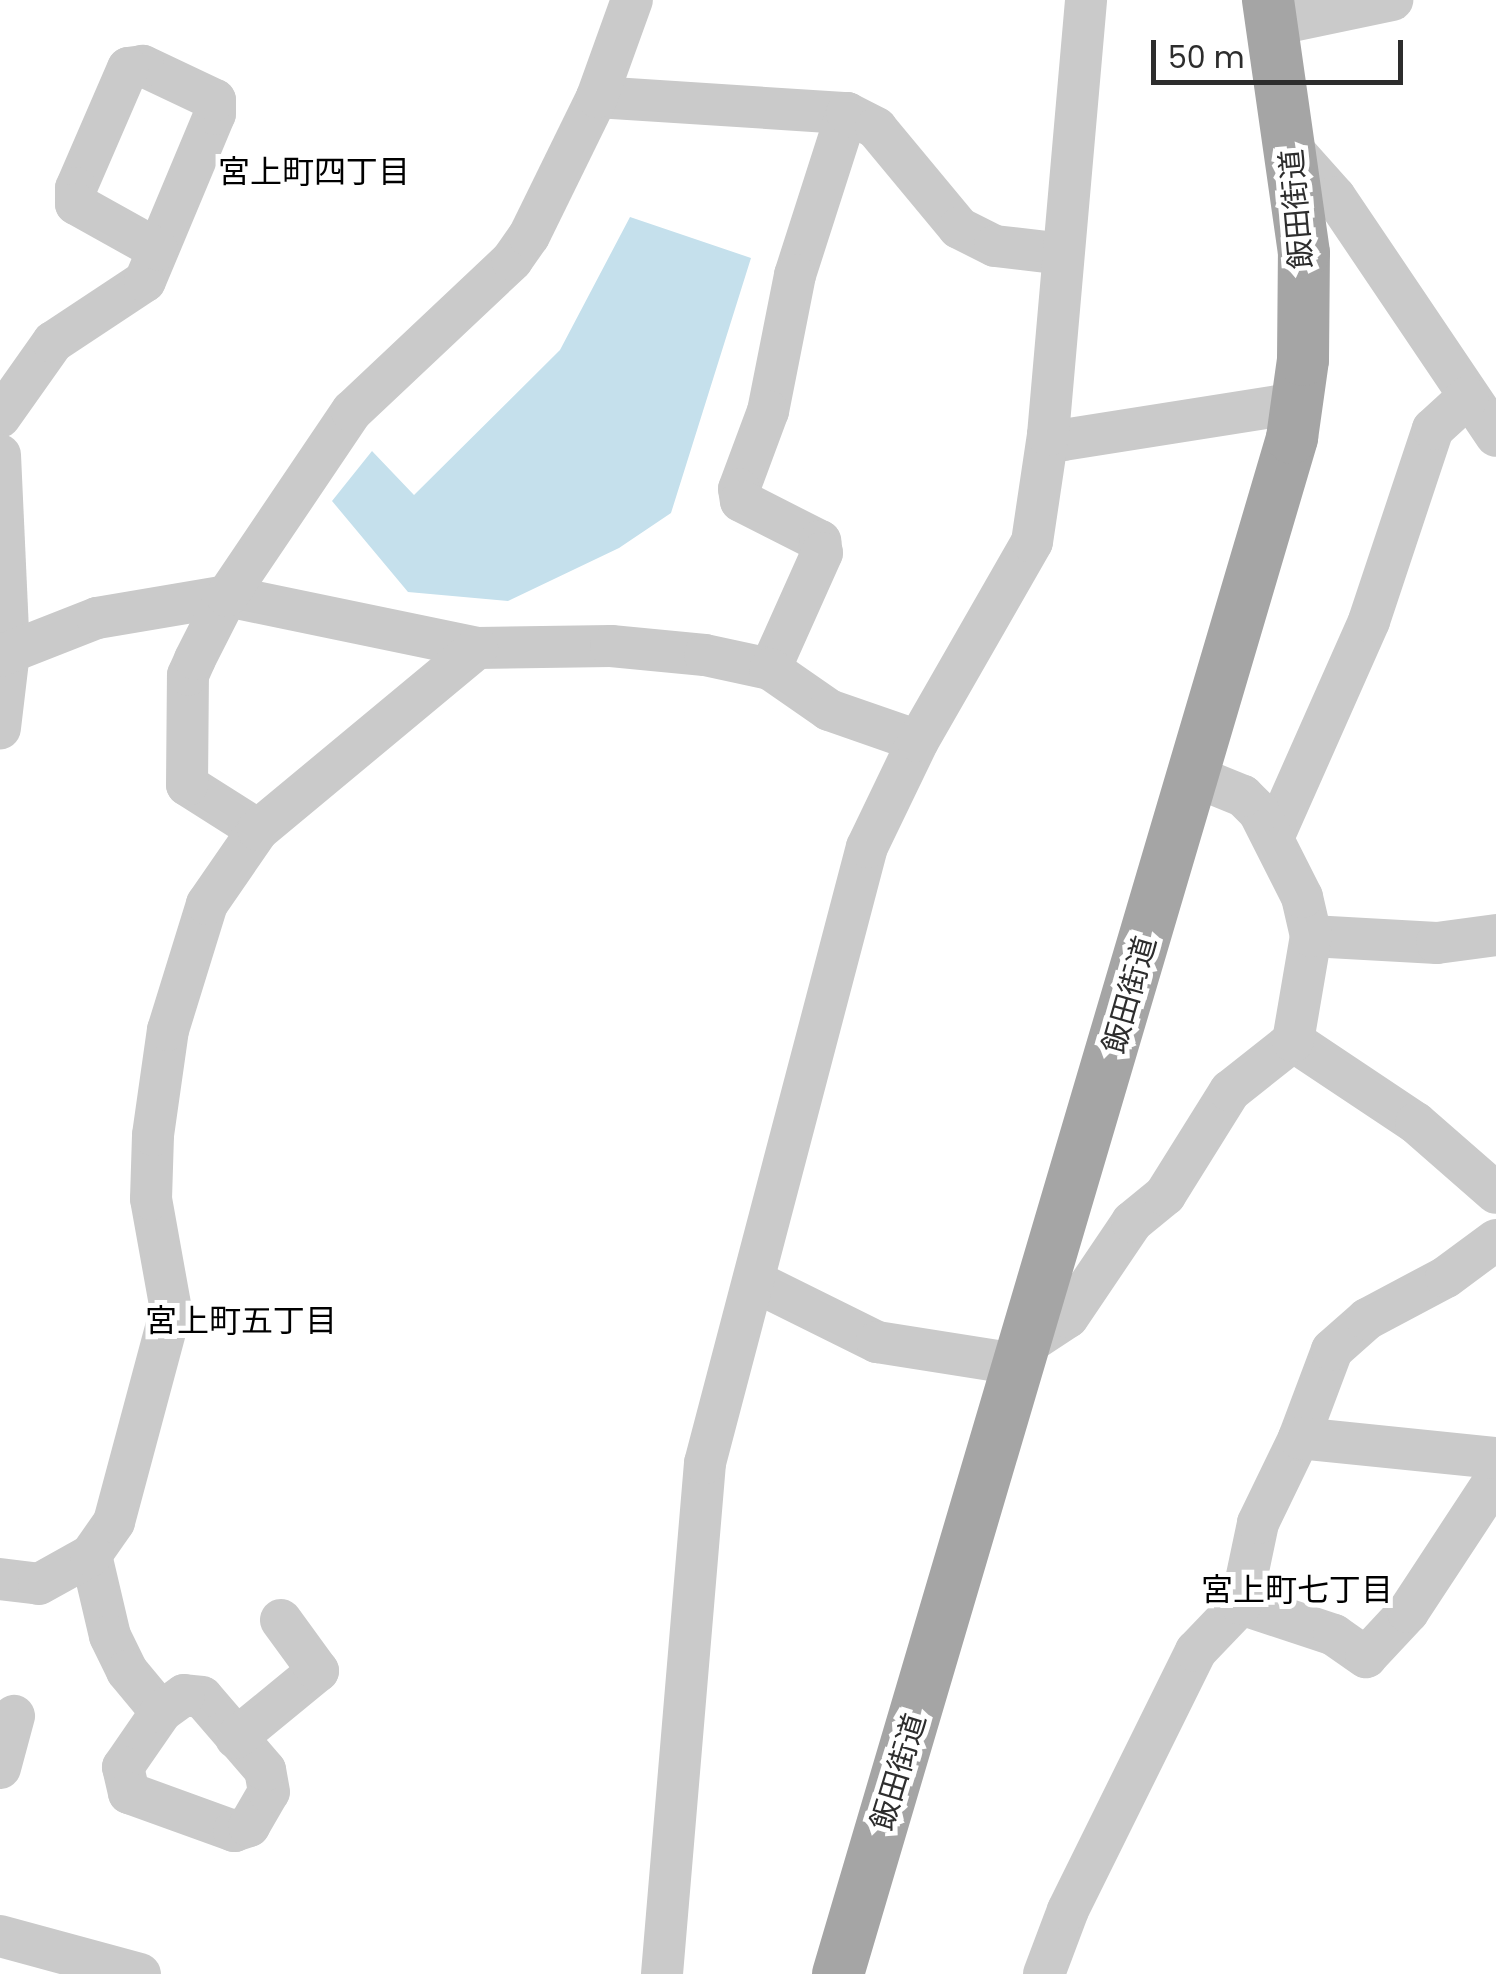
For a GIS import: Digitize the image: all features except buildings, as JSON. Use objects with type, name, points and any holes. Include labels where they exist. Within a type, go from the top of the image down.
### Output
[{"type":"main road","name":"飯田街道","points":[[838,1974],[1026,1354],[1270,525],[1296,404],[1304,253],[1293,150],[1270,13]]},
{"type":"street","points":[[258,830],[187,785],[184,770],[188,675],[227,596],[352,410],[512,260],[597,97],[632,0]]},
{"type":"street","points":[[662,1974],[684,1755],[698,1500],[758,1283],[867,847],[918,741],[1032,542],[1048,434],[1086,0]]},
{"type":"street","points":[[1270,13],[1392,0]]},
{"type":"street","points":[[597,97],[847,113],[876,128],[958,228],[995,246],[1063,254]]},
{"type":"street","points":[[770,669],[822,553],[820,541],[742,500],[739,489],[768,411],[795,276],[847,113]]},
{"type":"street","points":[[1293,150],[1335,197],[1496,436]]},
{"type":"street","points":[[0,417],[53,342],[145,281],[158,249]]},
{"type":"street","points":[[1274,838],[1370,622],[1433,429],[1468,396]]},
{"type":"street","points":[[1048,434],[1064,440],[1296,404]]},
{"type":"street","points":[[0,455],[4,654],[0,728]]},
{"type":"street","points":[[4,654],[96,618],[227,596],[477,648],[610,646],[770,669],[828,710],[918,741]]},
{"type":"street","points":[[0,1580],[39,1584],[90,1556],[114,1522],[171,1310],[151,1199],[168,1030],[207,904],[258,830],[477,648]]},
{"type":"street","points":[[758,1283],[878,1342],[1026,1354],[1068,1317],[1132,1222],[1164,1194],[1230,1092],[1293,1041],[1311,936],[1302,897],[1274,838],[1242,796],[1194,776]]},
{"type":"street","points":[[1311,936],[1437,944],[1496,934]]},
{"type":"street","points":[[1293,1041],[1416,1123],[1496,1193]]},
{"type":"street","points":[[1044,1974],[1068,1910],[1196,1652],[1240,1604],[1258,1523],[1299,1438],[1332,1350],[1367,1319],[1496,1240]]},
{"type":"street","points":[[1299,1438],[1496,1458]]},
{"type":"street","points":[[1240,1604],[1334,1635],[1366,1656],[1408,1612],[1496,1478]]},
{"type":"street","points":[[90,1556],[110,1636],[127,1671],[161,1712]]},
{"type":"street","points":[[236,1738],[318,1671],[281,1620]]},
{"type":"street","points":[[184,1695],[202,1697],[270,1780],[263,1810],[234,1831],[130,1793],[123,1767],[161,1712],[184,1695]]},
{"type":"street","points":[[0,1768],[14,1716]]},
{"type":"street","points":[[0,1936],[140,1974]]},
{"type":"water","points":[[630,217],[751,258],[671,513],[619,548],[508,601],[408,592],[332,501],[372,451],[414,495],[560,350]]},
{"type":"district","name":"宮上町四丁目","points":[[314,172]]},
{"type":"district","name":"宮上町五丁目","points":[[241,1321]]},
{"type":"district","name":"宮上町七丁目","points":[[1297,1590]]}]
